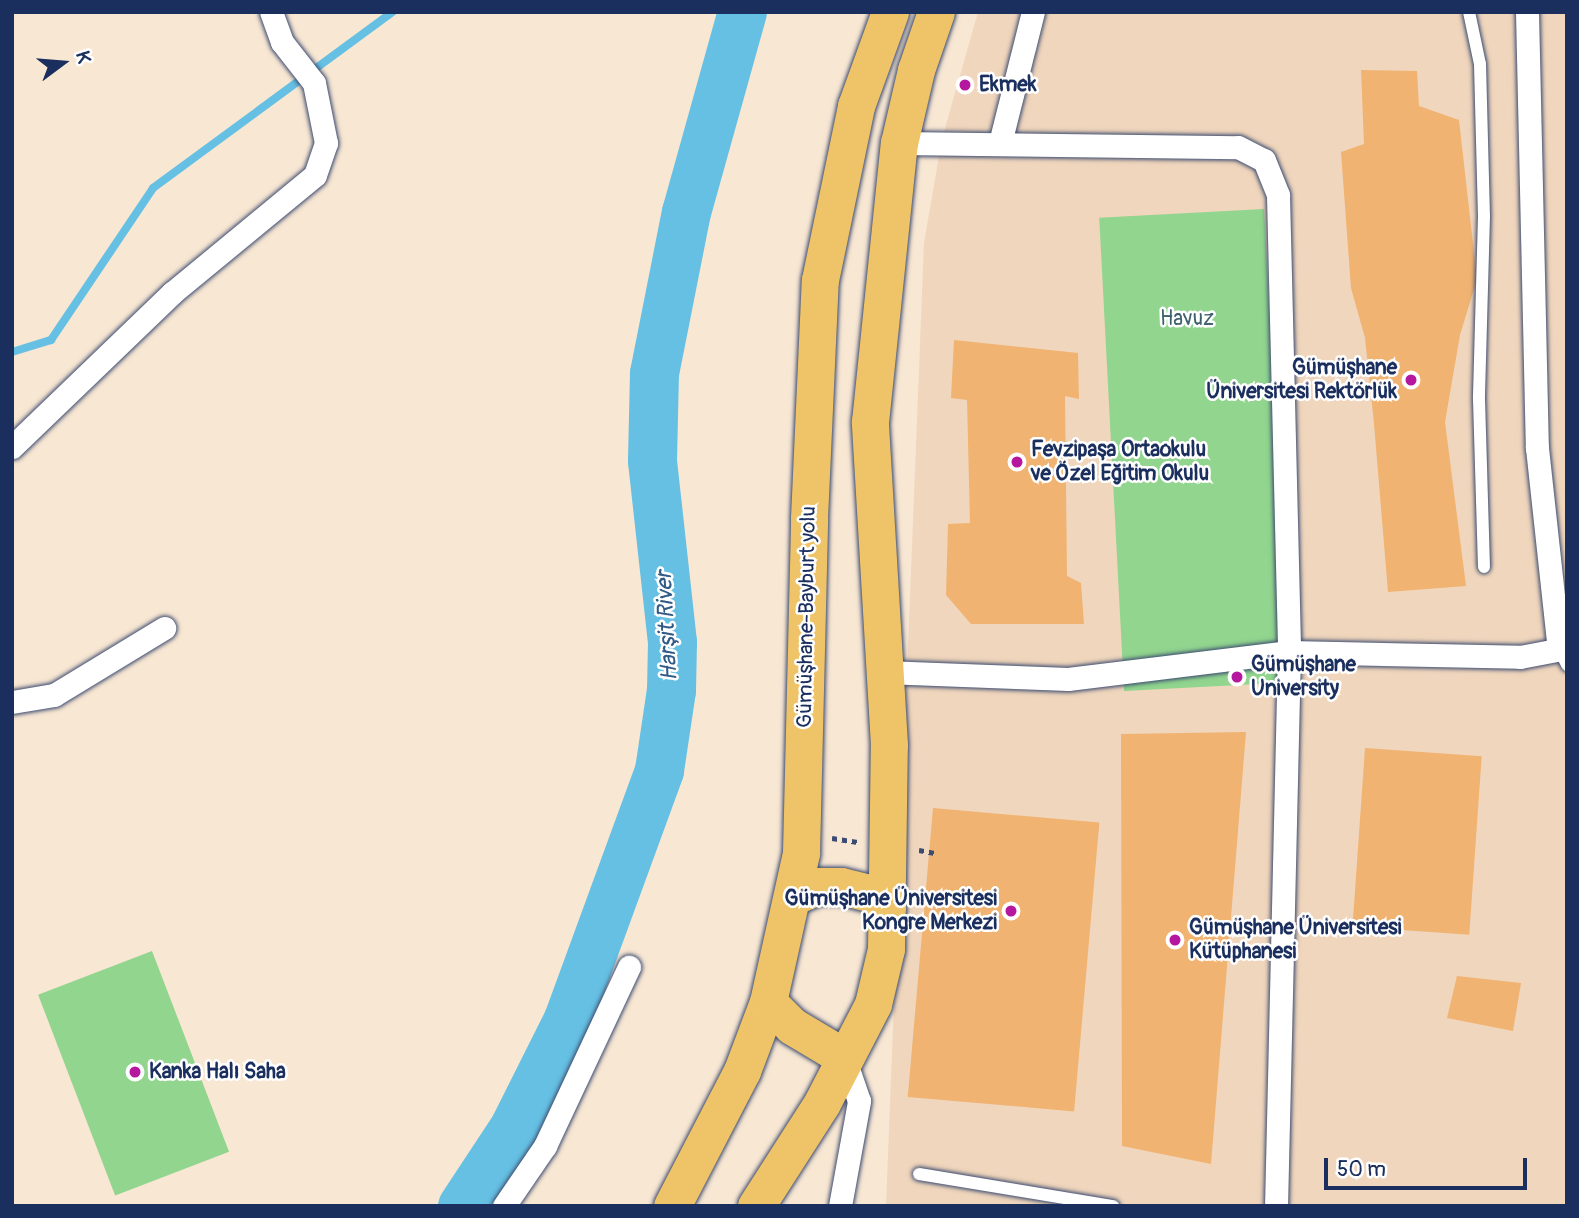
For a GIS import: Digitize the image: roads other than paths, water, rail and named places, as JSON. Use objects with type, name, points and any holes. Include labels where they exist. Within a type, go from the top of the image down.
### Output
[{"type":"main road","name":"Gümüşhane-Bayburt yolu","points":[[672,1206],[742,1071],[768,1002],[802,843],[808,518],[820,280],[856,106],[890,12]]},
{"type":"main road","points":[[756,1206],[822,1103],[873,1004],[886,949],[889,745],[870,422],[899,143],[916,70],[936,12]]},
{"type":"main road","points":[[792,897],[818,886],[841,886],[872,894],[887,907]]},
{"type":"main road","points":[[768,1002],[792,1026],[844,1057]]},
{"type":"street","points":[[12,447],[172,293],[315,175],[326,143],[314,83],[282,42],[271,12]]},
{"type":"street","points":[[1000,144],[1033,12]]},
{"type":"street","points":[[884,672],[1068,679],[1289,652],[1520,657],[1564,654],[1537,448],[1527,12]]},
{"type":"street","points":[[899,143],[1238,147],[1264,160],[1278,195],[1289,652],[1276,1206]]},
{"type":"street","points":[[12,702],[54,695],[164,628]]},
{"type":"street","points":[[504,1206],[545,1146],[629,967]]},
{"type":"street","points":[[840,1206],[859,1101],[844,1057]]},
{"type":"lane","points":[[1469,12],[1480,64],[1483,189],[1479,399],[1484,566]]},
{"type":"lane","points":[[919,1174],[1113,1206]]},
{"type":"waterway","points":[[12,352],[51,340],[153,188],[393,12]]},
{"type":"waterway","name":"Harşit River","points":[[737,12],[741,13]]},
{"type":"waterway","name":"Harşit River","points":[[462,1206],[514,1127],[568,1019],[659,770],[671,690],[672,642],[652,460],[654,373],[686,212],[742,12]]},
{"type":"place","name":"Ekmek","points":[[965,85]]},
{"type":"place","name":"Gümüşhane Üniversitesi Rektörlük","points":[[1411,380]]},
{"type":"place","name":"Fevzipaşa Ortaokulu ve Özel Eğitim Okulu","points":[[1017,462]]},
{"type":"place","name":"Gümüşhane University","points":[[1237,677]]},
{"type":"place","name":"Gümüşhane Üniversitesi Kongre Merkezi","points":[[1011,911]]},
{"type":"place","name":"Gümüşhane Üniversitesi Kütüphanesi","points":[[1175,940]]},
{"type":"place","name":"Kanka Halı Saha","points":[[135,1072]]},
{"type":"park label","name":"Havuz","points":[[1187,319]]}]
